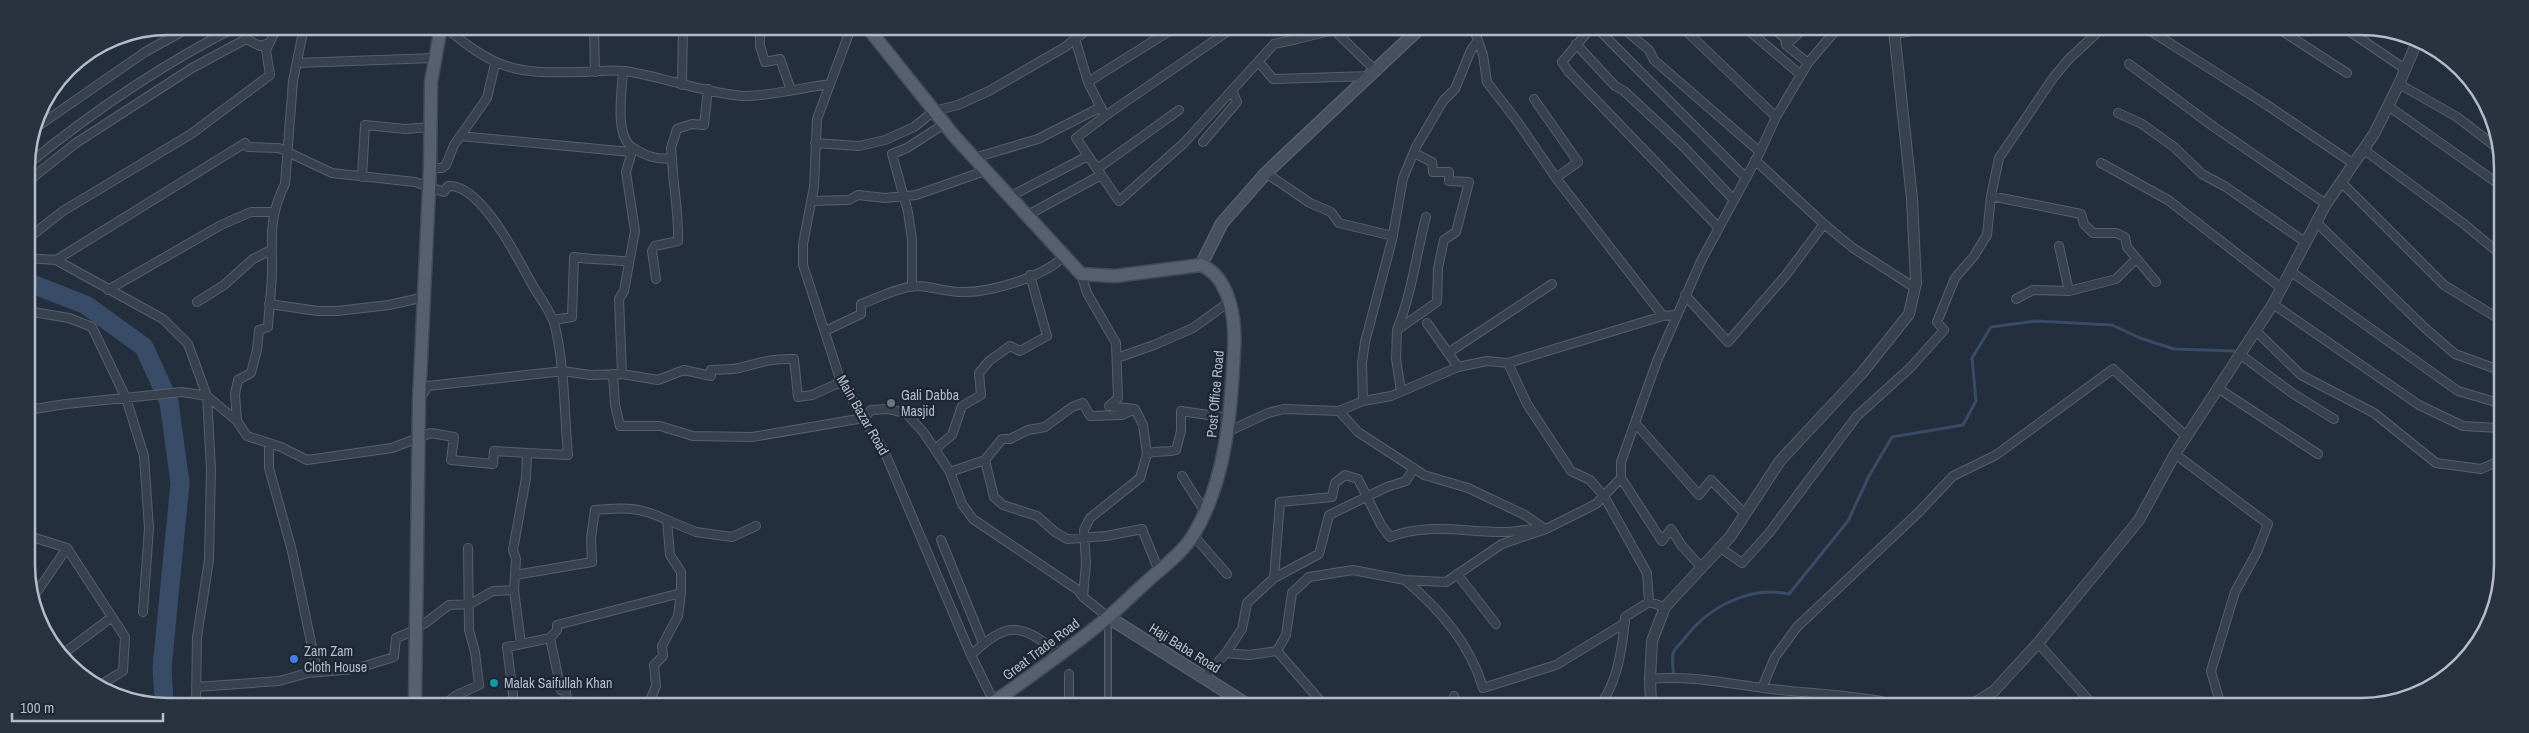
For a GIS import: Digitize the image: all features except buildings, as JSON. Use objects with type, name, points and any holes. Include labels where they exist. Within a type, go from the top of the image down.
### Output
[{"type":"main road","points":[[415,698],[418,627],[419,401],[430,168],[431,82],[434,58],[441,35]]},
{"type":"main road","points":[[874,35],[944,124],[1081,274],[1115,276],[1201,265],[1222,223],[1266,173],[1374,74],[1413,35]]},
{"type":"main road","name":"Post Office Road","points":[[1108,617],[1186,545],[1193,535],[1205,512],[1226,444],[1235,341],[1227,291],[1209,268],[1201,265]]},
{"type":"main road","name":"Great Trade Road","points":[[1003,698],[1108,617]]},
{"type":"main road","name":"Haji Baba Road","points":[[1108,617],[1236,698]]},
{"type":"street","points":[[43,123],[145,52],[176,35]]},
{"type":"street","points":[[35,159],[92,114],[200,46],[221,35]]},
{"type":"street","points":[[35,233],[63,212],[191,134],[270,75],[266,50],[272,35]]},
{"type":"street","points":[[237,422],[235,394],[238,380],[251,373],[257,350],[259,330],[268,327],[272,269],[270,236],[278,198],[285,184],[297,63],[302,35]]},
{"type":"street","points":[[453,35],[495,64],[513,69],[550,73],[623,71],[682,85],[744,96],[830,84]]},
{"type":"street","points":[[594,35],[595,72]]},
{"type":"street","points":[[682,35],[682,85]]},
{"type":"street","points":[[760,35],[760,46],[765,62],[780,59],[791,90]]},
{"type":"street","name":"Main Bazar Road","points":[[848,35],[817,120],[811,201],[803,244],[803,265],[841,382],[885,453],[971,655],[997,698]]},
{"type":"street","points":[[816,144],[859,146],[914,127],[934,112],[958,105],[989,91],[1080,35]]},
{"type":"street","points":[[1088,82],[1163,35]]},
{"type":"street","points":[[1221,35],[1076,138],[1119,201],[1184,143],[1274,44],[1316,35]]},
{"type":"street","points":[[1296,35],[1297,40]]},
{"type":"street","points":[[1339,35],[1374,74]]},
{"type":"street","points":[[1476,35],[1487,82],[1556,178],[1663,316]]},
{"type":"street","points":[[1584,35],[1562,62],[1568,71],[1718,227]]},
{"type":"street","points":[[1604,35],[1745,177]]},
{"type":"street","points":[[1631,35],[1649,50],[1654,60],[1760,152]]},
{"type":"street","points":[[1689,35],[1776,117]]},
{"type":"street","points":[[1754,35],[1801,75]]},
{"type":"street","points":[[1781,35],[1785,38],[1786,46],[1808,63]]},
{"type":"street","points":[[1786,46],[1797,35]]},
{"type":"street","points":[[1702,567],[1682,546],[1671,529],[1662,541],[1621,478],[1621,462],[1657,361],[1685,295],[1718,227],[1760,152],[1776,117],[1808,63],[1832,35]]},
{"type":"street","points":[[1651,698],[1652,641],[1665,607],[1730,537],[1780,461],[1862,373],[1908,314],[1915,288],[1912,199],[1895,35]]},
{"type":"street","points":[[1719,547],[1742,563],[1769,533],[1857,416],[1911,367],[1944,330],[1937,322],[1955,278],[1974,256],[1987,235],[1990,196],[1999,158],[2069,59],[2095,35]]},
{"type":"street","points":[[2157,35],[2267,105],[2354,164]]},
{"type":"street","points":[[2288,35],[2346,73]]},
{"type":"street","points":[[2355,35],[2405,68]]},
{"type":"street","points":[[35,176],[76,143],[192,68],[246,39],[260,46],[269,44]]},
{"type":"street","points":[[1075,39],[1088,82],[1105,116]]},
{"type":"street","points":[[1363,401],[1362,363],[1365,342],[1393,236],[1401,186],[1414,153],[1443,101],[1455,90],[1471,50],[1478,40]]},
{"type":"street","points":[[1576,44],[1615,86],[1624,91],[1682,145],[1733,199]]},
{"type":"street","points":[[1983,698],[1994,691],[2038,643],[2139,520],[2174,454],[2187,438],[2273,304],[2280,287],[2326,204],[2363,150],[2388,106],[2415,46]]},
{"type":"street","points":[[297,63],[434,58]]},
{"type":"street","points":[[1259,62],[1273,80],[1374,74]]},
{"type":"street","points":[[430,168],[442,168],[446,165],[460,136],[487,98],[495,64]]},
{"type":"street","points":[[2129,64],[2214,127],[2326,204]]},
{"type":"street","points":[[623,71],[621,130],[626,144],[632,150],[644,156],[663,160],[672,158]]},
{"type":"street","points":[[2399,84],[2457,117],[2491,143]]},
{"type":"street","points":[[656,279],[652,251],[655,246],[678,241],[679,214],[673,180],[671,148],[677,128],[692,124],[704,125],[708,89]]},
{"type":"street","points":[[1204,142],[1237,102],[1232,90]]},
{"type":"street","points":[[1534,99],[1578,162],[1556,178]]},
{"type":"street","points":[[2388,106],[2494,181]]},
{"type":"street","points":[[974,158],[1038,140],[1101,107]]},
{"type":"street","points":[[1026,216],[1099,172],[1179,110]]},
{"type":"street","points":[[2118,113],[2142,124],[2174,147],[2202,174],[2226,187],[2306,242]]},
{"type":"street","points":[[912,287],[912,240],[892,154],[907,148],[944,124]]},
{"type":"street","points":[[362,177],[365,125],[405,129],[430,127]]},
{"type":"street","points":[[460,136],[632,150]]},
{"type":"street","points":[[35,409],[182,392],[207,396],[237,422],[247,436],[282,447],[307,460],[392,448],[431,433],[454,437],[451,460],[493,464],[494,452],[568,455],[563,371],[553,320],[497,222],[462,188],[448,186],[444,192],[415,182],[332,173],[278,148],[248,148],[245,143],[56,260]]},
{"type":"street","points":[[622,374],[619,299],[624,291],[635,231],[626,172],[632,150]]},
{"type":"street","points":[[2363,150],[2464,224],[2494,249]]},
{"type":"street","points":[[1397,330],[1437,302],[1438,268],[1444,240],[1456,232],[1469,182],[1449,181],[1449,172],[1433,172],[1432,162],[1414,153]]},
{"type":"street","points":[[1009,197],[1088,156]]},
{"type":"street","points":[[1755,160],[1852,248],[1915,288]]},
{"type":"street","points":[[2101,163],[2168,200],[2280,287]]},
{"type":"street","points":[[811,201],[849,200],[858,195],[885,198],[916,195],[953,184],[985,170]]},
{"type":"street","points":[[1266,173],[1310,203],[1331,212],[1338,223],[1393,236]]},
{"type":"street","points":[[2342,183],[2444,285],[2494,316]]},
{"type":"street","points":[[1990,196],[2081,214],[2084,224],[2093,233],[2116,233],[2125,237],[2127,248],[2156,282]]},
{"type":"street","points":[[108,290],[221,225],[251,212],[275,212]]},
{"type":"street","points":[[1401,391],[1396,359],[1397,330],[1412,288],[1416,255],[1426,217]]},
{"type":"street","points":[[2316,222],[2425,328],[2455,354],[2494,368]]},
{"type":"street","points":[[1685,295],[1728,342],[1786,275],[1824,224]]},
{"type":"street","points":[[2059,246],[2069,291]]},
{"type":"street","points":[[197,302],[224,285],[253,258],[271,250]]},
{"type":"street","points":[[824,331],[861,314],[861,304],[912,287],[966,292],[986,290],[1055,266],[1064,256]]},
{"type":"street","points":[[553,320],[572,317],[574,257],[597,261],[614,259],[629,262]]},
{"type":"street","points":[[35,259],[56,260],[163,319],[188,344],[207,396],[210,468],[210,560],[197,637],[196,698]]},
{"type":"street","points":[[2016,299],[2033,290],[2069,291],[2116,279],[2136,259]]},
{"type":"street","points":[[2290,271],[2458,391],[2494,402]]},
{"type":"street","points":[[1081,274],[1087,293],[1116,343],[1118,398],[1109,406],[1135,409]]},
{"type":"street","points":[[935,449],[952,435],[962,406],[981,395],[979,373],[990,361],[1010,346],[1020,351],[1048,336],[1030,275]]},
{"type":"street","points":[[1448,353],[1552,284]]},
{"type":"street","points":[[269,304],[318,312],[389,305],[425,297]]},
{"type":"street","points":[[1117,358],[1154,346],[1193,328],[1229,302]]},
{"type":"street","points":[[2273,304],[2420,405],[2463,426],[2494,428]]},
{"type":"street","points":[[35,312],[69,318],[92,327],[127,398],[144,465],[149,528],[143,612]]},
{"type":"street","points":[[1227,432],[1268,413],[1284,409],[1340,411],[1363,401],[1391,396],[1458,367],[1487,361],[1508,362],[1663,316],[1676,315]]},
{"type":"street","points":[[1427,323],[1458,367]]},
{"type":"street","points":[[2256,330],[2302,375],[2374,413],[2436,463],[2481,469],[2494,463]]},
{"type":"street","points":[[2241,355],[2292,393],[2334,419]]},
{"type":"street","points":[[419,401],[428,386],[563,371],[590,375],[622,374],[658,380],[684,370],[711,376],[711,370],[737,369],[766,360],[786,359],[794,359],[798,397],[812,395],[841,382]]},
{"type":"street","points":[[1508,362],[1527,404],[1571,471],[1590,480],[1604,496],[1647,573],[1650,602]]},
{"type":"street","points":[[1762,688],[1775,657],[1797,627],[1919,512],[1953,476],[1996,455],[2113,369],[2187,438]]},
{"type":"street","points":[[613,374],[615,405],[620,426],[660,426],[693,436],[752,437],[864,418],[870,410],[888,409],[906,413],[935,449],[950,472],[962,504],[973,519],[1078,590],[1083,597],[1108,617],[1108,698]]},
{"type":"street","points":[[2218,389],[2318,454]]},
{"type":"street","points":[[950,472],[984,460],[1002,439],[1010,439],[1028,430],[1045,427],[1072,408],[1083,403],[1090,416],[1122,415],[1135,409]]},
{"type":"street","points":[[1083,597],[1086,563],[1083,539],[1090,518],[1140,478],[1147,454],[1143,426],[1135,409]]},
{"type":"street","points":[[1147,454],[1153,452],[1166,454],[1176,450],[1181,431],[1181,411],[1229,418]]},
{"type":"street","points":[[1340,411],[1358,432],[1424,475],[1468,488],[1525,514],[1546,529]]},
{"type":"street","points":[[1636,424],[1699,495],[1711,480],[1745,514]]},
{"type":"street","points":[[268,444],[269,468],[292,551],[318,671]]},
{"type":"street","points":[[522,644],[513,581],[515,575],[513,550],[526,478],[527,453]]},
{"type":"street","points":[[2174,454],[2268,524],[2257,552],[2235,592],[2211,671],[2218,698]]},
{"type":"street","points":[[984,460],[994,497],[1003,505],[1037,516],[1055,532],[1067,539],[1083,539],[1142,529],[1159,571]]},
{"type":"street","points":[[1204,678],[1226,653],[1242,629],[1248,602],[1274,578],[1319,554],[1329,515],[1365,496],[1406,481],[1414,468]]},
{"type":"street","points":[[1274,578],[1280,502],[1332,497],[1335,482],[1344,475],[1358,479],[1365,496],[1390,537],[1406,531],[1509,532],[1546,529]]},
{"type":"street","points":[[1182,476],[1205,512]]},
{"type":"street","points":[[1277,651],[1286,636],[1292,593],[1309,577],[1353,570],[1405,580],[1446,582],[1502,544],[1546,529],[1596,504],[1621,478]]},
{"type":"street","points":[[515,575],[592,562],[591,538],[595,510],[628,507],[653,513],[696,532],[732,537],[756,526]]},
{"type":"street","points":[[651,698],[656,686],[654,665],[664,656],[662,646],[678,616],[681,593],[681,572],[670,555],[667,520]]},
{"type":"street","points":[[1193,535],[1227,574]]},
{"type":"street","points":[[35,538],[67,548],[125,636],[123,671],[105,682]]},
{"type":"street","points":[[941,540],[983,643]]},
{"type":"street","points":[[38,590],[67,548]]},
{"type":"street","points":[[456,698],[478,685],[475,652],[469,630],[468,548]]},
{"type":"street","points":[[1457,574],[1496,624]]},
{"type":"street","points":[[1405,580],[1432,603],[1466,647],[1483,688],[1556,665],[1625,623]]},
{"type":"street","points":[[196,687],[279,682],[318,671],[355,669],[394,657],[396,638],[424,624],[449,604],[470,604],[493,592],[514,590]]},
{"type":"street","points":[[513,698],[507,647],[550,638],[557,630],[557,625],[681,593]]},
{"type":"street","points":[[1650,602],[1665,607]]},
{"type":"street","points":[[1606,698],[1611,692],[1626,617],[1650,602]]},
{"type":"street","points":[[67,651],[112,617]]},
{"type":"street","points":[[971,655],[991,636],[1005,629],[1023,630],[1044,641],[1060,655]]},
{"type":"street","points":[[550,638],[561,690],[566,691],[567,698]]},
{"type":"street","points":[[2038,643],[2087,698]]},
{"type":"street","points":[[1226,653],[1249,655],[1277,651]]},
{"type":"street","points":[[1277,651],[1318,698]]},
{"type":"street","points":[[1069,674],[1069,698]]},
{"type":"street","points":[[1650,679],[1674,676],[1762,688],[1838,694],[1863,698]]},
{"type":"waterway","points":[[35,285],[86,305],[144,347],[169,402],[180,483],[162,668],[164,698]]},
{"type":"waterway","points":[[1674,676],[1674,651],[1695,627],[1718,608],[1731,601],[1760,593],[1775,592],[1789,594],[1848,521],[1869,476],[1892,437],[1963,425],[1976,401],[1972,358],[1991,327],[2036,321],[2112,325],[2140,338],[2174,349],[2234,351]]},
{"type":"place","name":"Gali Dabba Masjid","points":[[891,403]]},
{"type":"place","name":"Zam Zam Cloth House","points":[[294,659]]},
{"type":"place","name":"Malak Saifullah Khan","points":[[494,683]]}]
